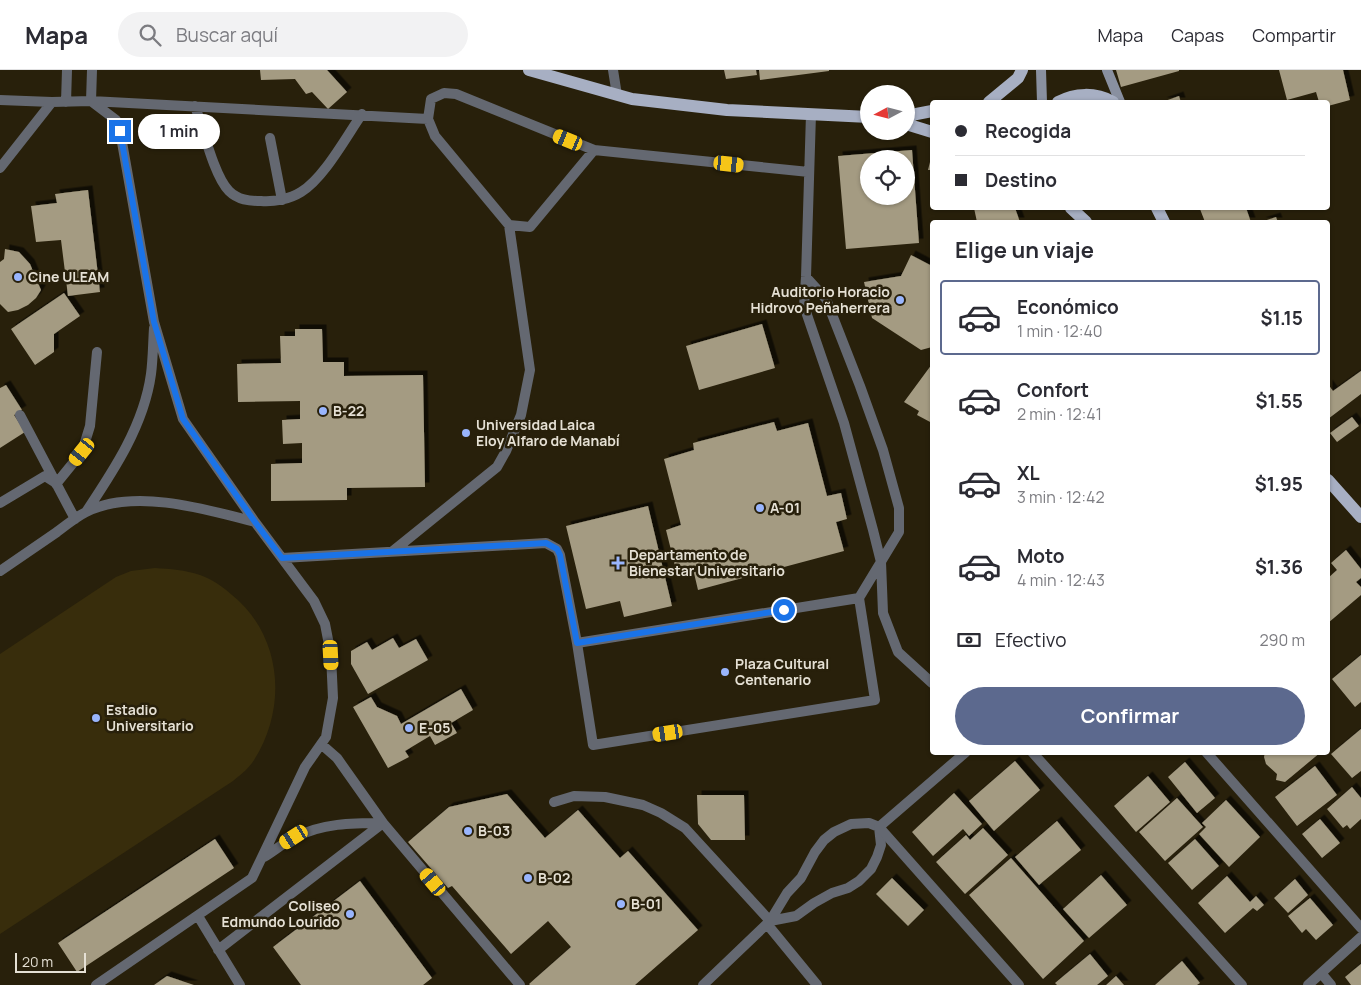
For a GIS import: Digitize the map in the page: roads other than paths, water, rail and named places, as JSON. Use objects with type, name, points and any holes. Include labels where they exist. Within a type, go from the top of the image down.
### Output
[{"type":"main road","points":[[529,70],[632,99],[727,110],[860,117]]},
{"type":"main road","points":[[991,100],[1018,78],[1022,70]]},
{"type":"main road","points":[[1041,70],[1042,100]]},
{"type":"main road","points":[[1107,70],[1119,100]]},
{"type":"main road","points":[[1062,100],[1081,94],[1107,100]]},
{"type":"main road","points":[[915,115],[930,112]]},
{"type":"main road","points":[[915,127],[930,131]]},
{"type":"main road","points":[[1073,210],[1084,220]]},
{"type":"main road","points":[[1330,482],[1361,517]]},
{"type":"street","points":[[66,102],[67,70]]},
{"type":"street","points":[[92,70],[92,101]]},
{"type":"street","points":[[613,70],[617,95]]},
{"type":"street","points":[[393,551],[497,467],[509,446],[521,415],[530,370],[509,225],[435,136],[428,119],[431,99],[444,93],[456,94],[594,150],[810,172]]},
{"type":"street","points":[[0,100],[92,101],[428,119]]},
{"type":"street","points":[[92,101],[116,120],[120,131],[154,322],[183,419],[255,522],[314,601],[324,624],[331,655],[333,698],[326,737],[305,767],[252,878],[96,985]]},
{"type":"street","points":[[0,168],[52,102]]},
{"type":"street","points":[[195,106],[218,174],[229,191],[244,201],[270,202],[282,200],[301,192],[319,176],[362,114]]},
{"type":"street","points":[[811,114],[804,306],[844,423],[873,530],[880,562],[883,613],[898,652],[930,681]]},
{"type":"street","points":[[270,138],[282,200]]},
{"type":"street","points":[[509,225],[530,227],[594,150]]},
{"type":"street","points":[[282,558],[540,543],[552,545],[560,555],[577,643],[593,745],[875,700],[859,598],[899,532],[899,508],[883,450],[826,299],[806,277]]},
{"type":"street","points":[[86,512],[110,475],[139,418],[151,375],[154,322]]},
{"type":"street","points":[[56,484],[82,452],[90,426],[97,352]]},
{"type":"street","points":[[20,415],[75,519]]},
{"type":"street","points":[[0,503],[45,476],[56,484]]},
{"type":"street","points":[[0,571],[86,512],[114,504],[142,502],[171,503],[204,508],[255,522]]},
{"type":"street","points":[[577,643],[859,598]]},
{"type":"street","points":[[321,744],[337,758],[383,823],[520,985]]},
{"type":"street","points":[[879,827],[963,755]]},
{"type":"street","points":[[1035,755],[1242,985]]},
{"type":"street","points":[[1209,755],[1361,928]]},
{"type":"street","points":[[554,802],[574,796],[605,797],[643,805],[661,813],[685,828],[769,923],[817,985]]},
{"type":"street","points":[[263,858],[294,837],[320,827],[354,823],[383,823]]},
{"type":"street","points":[[218,950],[383,823]]},
{"type":"street","points":[[703,985],[769,923],[787,893],[801,878],[824,840],[834,832],[851,824],[869,823],[879,827],[1019,985]]},
{"type":"street","points":[[769,923],[796,916],[814,903],[832,893],[848,888],[859,880],[871,869],[877,857],[881,845],[879,827]]},
{"type":"street","points":[[198,916],[240,985]]},
{"type":"street","points":[[1308,985],[1361,937]]},
{"type":"street","points":[[1321,973],[1331,985]]},
{"type":"place","name":"Cine ULEAM","points":[[18,277]]},
{"type":"place","name":"Auditorio Horacio Hidrovo Peñaherrera","points":[[900,300]]},
{"type":"place","name":"B-22","points":[[323,411]]},
{"type":"place","name":"Universidad Laica Eloy Alfaro de Manabí","points":[[466,433]]},
{"type":"place","name":"A-01","points":[[760,508]]},
{"type":"place","name":"Departamento de Bienestar Universitario","points":[[618,563]]},
{"type":"place","name":"Plaza Cultural Centenario","points":[[725,672]]},
{"type":"place","name":"Estadio Universitario","points":[[96,718]]},
{"type":"place","name":"E-05","points":[[409,728]]},
{"type":"place","name":"B-03","points":[[468,831]]},
{"type":"place","name":"B-02","points":[[528,878]]},
{"type":"place","name":"B-01","points":[[621,904]]},
{"type":"place","name":"Coliseo Edmundo Lourido","points":[[350,914]]}]
